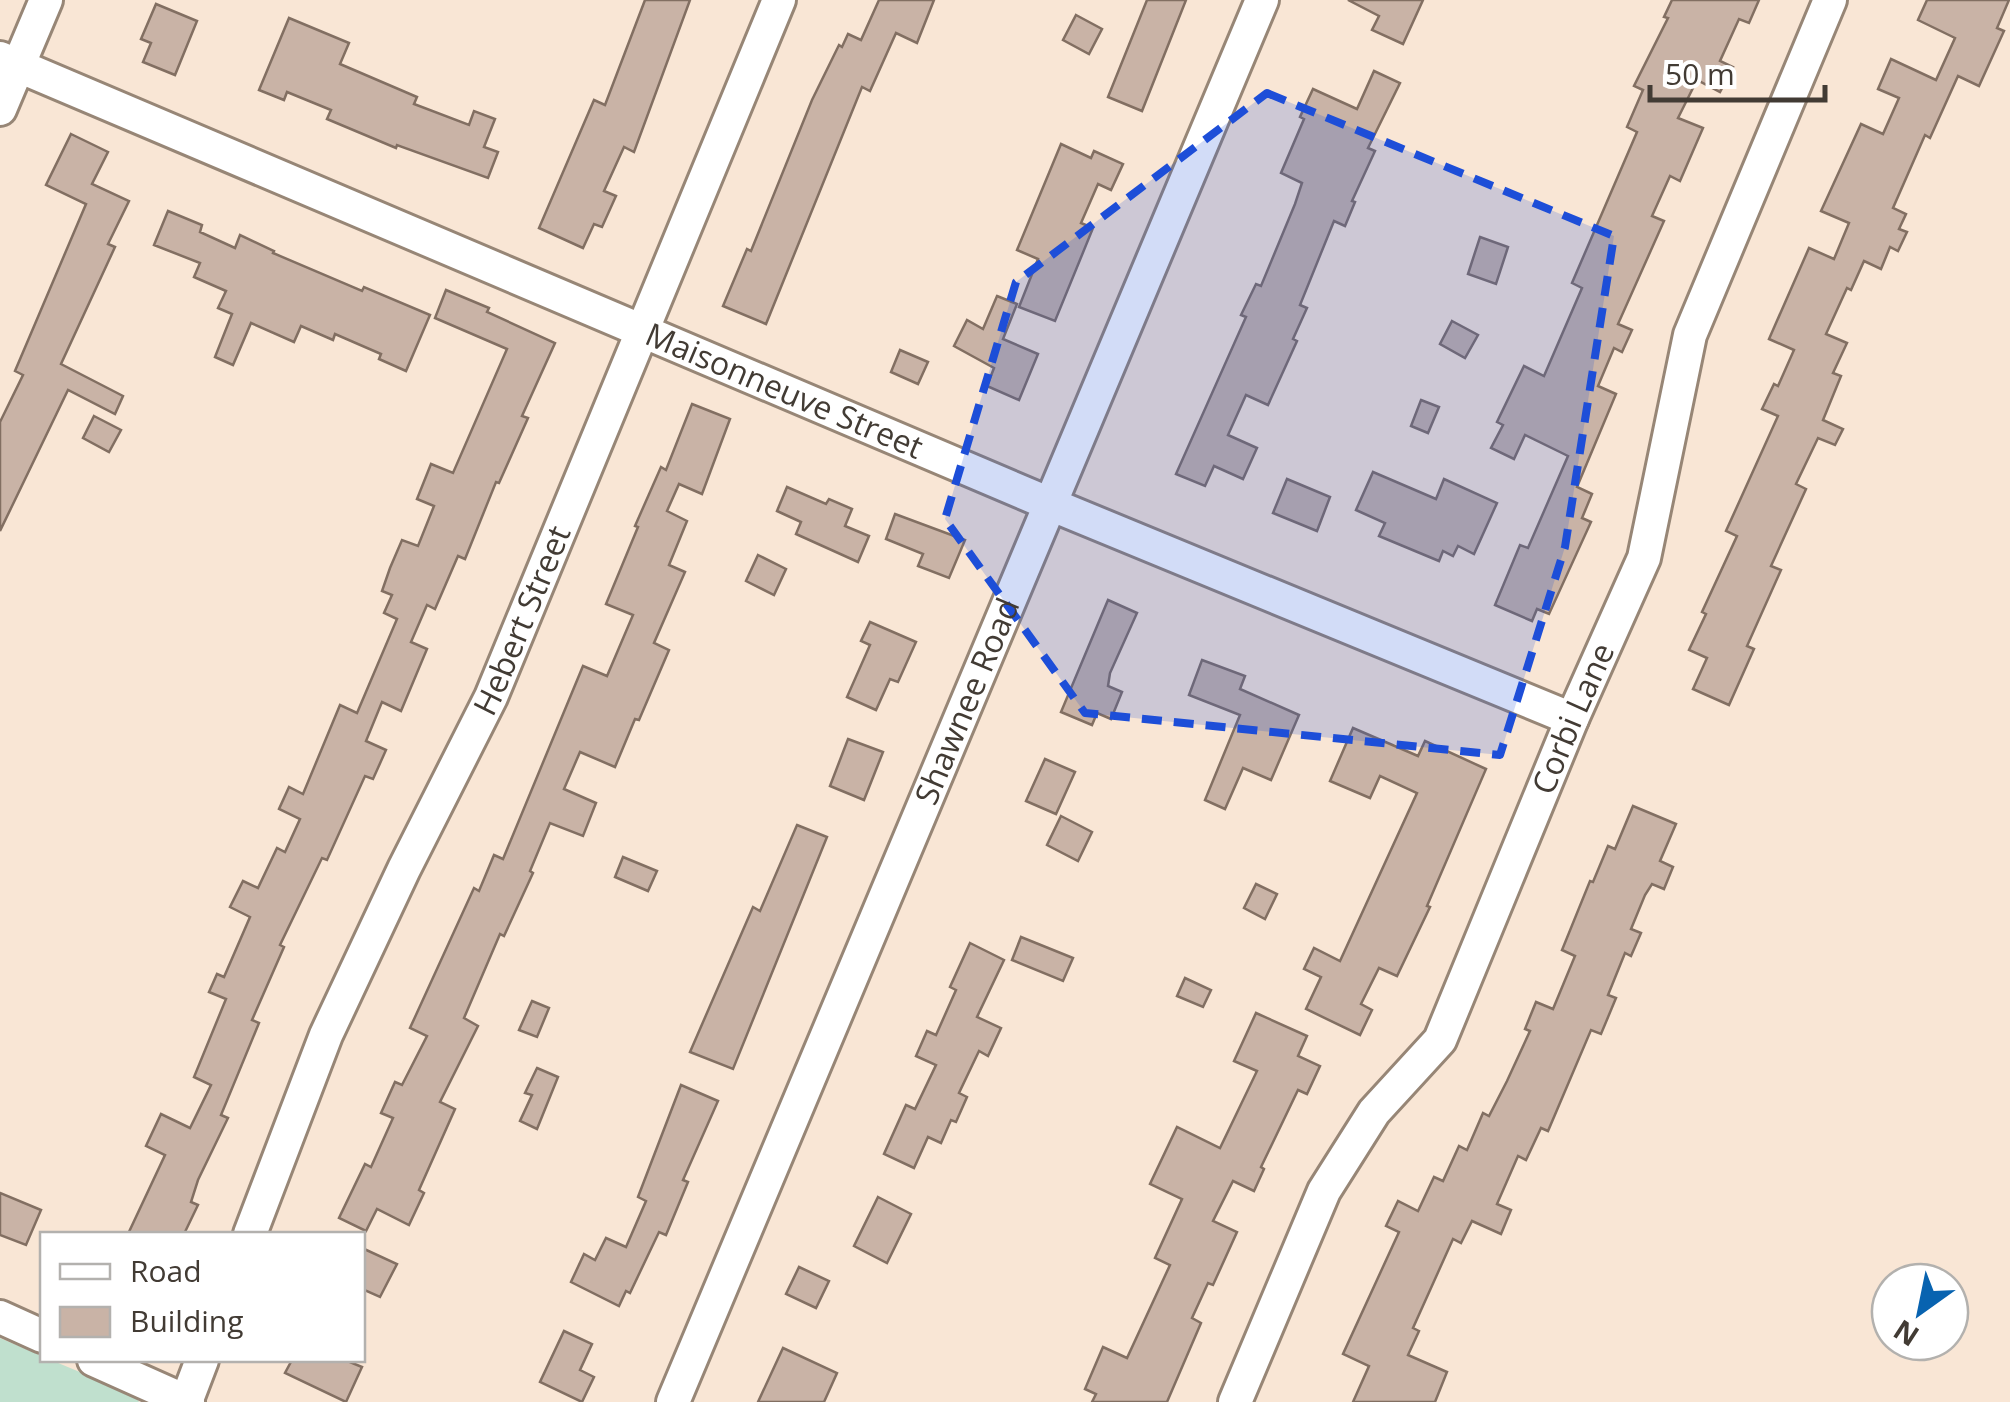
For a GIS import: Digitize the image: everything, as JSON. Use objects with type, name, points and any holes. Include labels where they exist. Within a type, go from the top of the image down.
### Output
[{"type":"street","points":[[0,110],[9,62],[46,0]]},
{"type":"street","name":"Hebert Street","points":[[251,1232],[326,1034],[491,697],[778,0]]},
{"type":"street","name":"Shawnee Road","points":[[673,1402],[1262,0]]},
{"type":"street","name":"Corbi Lane","points":[[1235,1402],[1324,1192],[1374,1112],[1440,1040],[1572,719],[1644,558],[1690,335],[1830,0]]},
{"type":"street","name":"Maisonneuve Street","points":[[9,62],[1050,504],[1572,719]]},
{"type":"street","points":[[0,1317],[40,1335]]},
{"type":"street","points":[[98,1362],[187,1402],[201,1362]]},
{"type":"highlighted area","points":[[1267,93],[1614,236],[1565,547],[1500,755],[1085,713],[945,519],[1016,282]]},
{"type":"green space","points":[[0,1338],[40,1355],[40,1362],[56,1362],[135,1395],[139,1402],[0,1402]]},
{"type":"building","points":[[645,0],[690,0],[634,152],[624,147],[604,191],[616,196],[602,227],[594,224],[583,248],[539,228],[594,100],[605,105]]},
{"type":"building","points":[[879,0],[934,0],[917,43],[896,33],[870,91],[862,87],[766,324],[723,306],[747,249],[751,251],[812,100],[839,45],[842,47],[848,34],[861,40]]},
{"type":"building","points":[[1147,0],[1186,0],[1142,111],[1108,97]]},
{"type":"building","points":[[1348,0],[1423,0],[1403,44],[1372,30],[1379,16]]},
{"type":"building","points":[[1672,0],[1759,0],[1749,23],[1739,19],[1720,61],[1733,67],[1720,92],[1697,80],[1678,118],[1703,128],[1680,181],[1670,176],[1652,216],[1664,221],[1618,324],[1632,330],[1622,352],[1614,348],[1598,386],[1616,394],[1577,487],[1592,494],[1582,518],[1591,522],[1549,614],[1537,609],[1532,621],[1495,605],[1520,545],[1528,548],[1568,456],[1525,435],[1514,459],[1491,448],[1503,425],[1497,422],[1524,366],[1544,376],[1582,288],[1572,283],[1637,132],[1627,127],[1643,90],[1634,86],[1668,18],[1664,17]]},
{"type":"building","points":[[1927,0],[2009,0],[1997,28],[2004,31],[1979,86],[1958,76],[1930,138],[1925,135],[1893,208],[1906,214],[1899,229],[1907,232],[1898,251],[1890,247],[1881,269],[1864,261],[1826,334],[1847,343],[1833,373],[1841,376],[1823,420],[1843,429],[1835,445],[1818,438],[1796,484],[1806,489],[1771,566],[1781,570],[1747,646],[1754,649],[1729,705],[1693,689],[1707,658],[1689,650],[1737,536],[1726,531],[1778,416],[1762,409],[1774,384],[1778,386],[1794,350],[1769,339],[1809,248],[1834,259],[1849,223],[1821,211],[1861,124],[1883,134],[1899,98],[1878,89],[1891,59],[1936,80],[1955,38],[1918,20]]},
{"type":"building","points":[[156,4],[197,21],[175,75],[143,62],[151,43],[141,39]]},
{"type":"building","points":[[1076,15],[1102,29],[1089,54],[1063,40]]},
{"type":"building","points":[[289,18],[349,43],[340,64],[417,97],[414,104],[469,125],[474,111],[495,119],[484,147],[498,152],[488,178],[397,145],[396,148],[327,119],[331,110],[287,92],[284,100],[259,90]]},
{"type":"building","points":[[1374,71],[1400,83],[1368,148],[1375,151],[1345,226],[1334,221],[1300,305],[1307,308],[1293,339],[1297,341],[1268,405],[1246,395],[1228,435],[1257,448],[1243,479],[1214,466],[1205,486],[1176,474],[1246,317],[1241,315],[1256,284],[1261,286],[1295,204],[1302,183],[1281,173],[1313,89],[1357,109]]},
{"type":"building","points":[[71,134],[108,152],[92,184],[129,201],[108,244],[115,247],[61,364],[123,396],[115,414],[68,390],[0,531],[0,422],[23,375],[15,371],[86,204],[46,185]]},
{"type":"building","points":[[1061,144],[1091,158],[1094,151],[1123,164],[1111,190],[1098,184],[1081,223],[1093,228],[1055,321],[1019,307],[1038,259],[1017,250]]},
{"type":"building","points":[[168,211],[202,225],[200,232],[235,248],[240,235],[362,291],[364,287],[430,315],[406,371],[379,359],[381,354],[335,334],[333,340],[301,326],[294,342],[251,323],[233,365],[215,357],[232,314],[218,308],[226,291],[194,277],[200,263],[154,245]]},
{"type":"building","points":[[1480,237],[1508,247],[1496,284],[1468,274]]},
{"type":"building","points":[[446,290],[555,343],[522,416],[528,418],[499,483],[496,482],[465,559],[458,556],[435,609],[427,605],[411,642],[427,649],[401,711],[382,702],[366,741],[386,750],[373,779],[365,776],[327,860],[322,858],[280,945],[284,947],[252,1020],[259,1023],[221,1115],[228,1118],[191,1202],[198,1205],[185,1232],[129,1232],[165,1155],[146,1146],[161,1114],[190,1128],[211,1085],[194,1077],[226,999],[209,992],[217,974],[224,977],[250,917],[230,907],[243,881],[258,888],[277,848],[285,852],[300,819],[279,809],[289,787],[303,794],[340,705],[357,713],[397,619],[384,613],[392,595],[382,591],[390,568],[402,540],[418,546],[434,506],[417,499],[431,464],[453,473],[507,349],[435,318]]},
{"type":"building","points":[[997,296],[1017,304],[1003,339],[1038,354],[1019,400],[987,386],[994,368],[954,346],[967,320],[983,329]]},
{"type":"building","points":[[1452,321],[1478,335],[1465,358],[1440,344]]},
{"type":"building","points":[[900,350],[928,362],[918,384],[891,372]]},
{"type":"building","points":[[1421,400],[1439,407],[1428,433],[1411,426]]},
{"type":"building","points":[[692,404],[730,419],[702,494],[679,484],[667,511],[687,521],[669,565],[685,572],[654,643],[669,650],[615,767],[580,752],[564,789],[596,803],[583,836],[550,823],[530,871],[533,873],[504,936],[500,934],[464,1018],[478,1026],[440,1102],[455,1109],[419,1190],[424,1193],[409,1225],[377,1209],[366,1231],[339,1218],[365,1164],[371,1167],[393,1118],[381,1113],[395,1082],[402,1085],[427,1036],[410,1028],[474,888],[479,891],[494,855],[503,859],[583,666],[607,676],[633,615],[606,604],[638,527],[635,526],[661,467],[666,470]]},
{"type":"building","points":[[94,416],[121,430],[109,452],[83,438]]},
{"type":"building","points":[[1373,472],[1436,499],[1444,479],[1497,503],[1474,554],[1458,546],[1453,556],[1443,551],[1439,561],[1379,536],[1385,523],[1356,510]]},
{"type":"building","points":[[1287,479],[1330,497],[1317,531],[1273,513]]},
{"type":"building","points":[[787,487],[826,504],[829,499],[852,509],[845,526],[869,536],[858,562],[796,534],[801,522],[777,511]]},
{"type":"building","points":[[895,514],[965,540],[949,578],[918,566],[923,554],[886,539]]},
{"type":"building","points":[[758,555],[786,569],[774,595],[746,581]]},
{"type":"building","points":[[1108,600],[1137,613],[1110,673],[1108,686],[1122,692],[1111,719],[1097,713],[1092,725],[1061,712]]},
{"type":"building","points":[[870,622],[916,642],[898,682],[890,679],[876,710],[847,697],[870,645],[861,641]]},
{"type":"building","points":[[1202,660],[1245,676],[1240,689],[1299,715],[1271,780],[1243,768],[1225,809],[1205,800],[1240,715],[1189,695]]},
{"type":"building","points":[[1353,728],[1418,756],[1425,741],[1486,769],[1427,906],[1430,907],[1397,976],[1379,968],[1361,1004],[1372,1010],[1360,1035],[1306,1009],[1321,977],[1304,969],[1314,948],[1340,961],[1417,793],[1380,776],[1370,798],[1330,781]]},
{"type":"building","points":[[848,739],[883,752],[864,800],[830,786]]},
{"type":"building","points":[[1045,759],[1075,772],[1056,814],[1026,801]]},
{"type":"building","points":[[1633,806],[1676,824],[1660,861],[1673,867],[1664,889],[1652,884],[1645,895],[1631,929],[1641,933],[1631,956],[1625,953],[1608,995],[1616,998],[1601,1034],[1591,1030],[1548,1131],[1541,1128],[1526,1160],[1518,1156],[1497,1204],[1511,1210],[1501,1234],[1472,1221],[1461,1243],[1453,1239],[1413,1328],[1419,1331],[1408,1355],[1447,1372],[1435,1402],[1353,1402],[1369,1366],[1343,1354],[1399,1232],[1386,1226],[1398,1201],[1418,1211],[1434,1177],[1443,1181],[1459,1146],[1467,1150],[1483,1113],[1489,1116],[1507,1081],[1530,1031],[1525,1029],[1536,1002],[1553,1009],[1575,956],[1562,950],[1590,881],[1593,882],[1608,846],[1615,849]]},
{"type":"building","points":[[1061,816],[1092,832],[1078,861],[1047,845]]},
{"type":"building","points":[[797,825],[827,837],[733,1069],[690,1052],[753,907],[760,911]]},
{"type":"building","points":[[623,857],[657,871],[648,891],[615,877]]},
{"type":"building","points":[[1256,884],[1277,894],[1265,919],[1244,908]]},
{"type":"building","points":[[1021,937],[1073,958],[1063,981],[1012,960]]},
{"type":"building","points":[[970,943],[1004,960],[977,1017],[1001,1028],[988,1056],[979,1051],[959,1093],[967,1097],[956,1122],[951,1120],[941,1143],[928,1137],[914,1168],[884,1154],[906,1105],[915,1109],[936,1065],[916,1056],[927,1031],[936,1035],[956,990],[950,987]]},
{"type":"building","points":[[1185,978],[1211,990],[1203,1007],[1177,996]]},
{"type":"building","points":[[532,1001],[549,1008],[537,1037],[519,1030]]},
{"type":"building","points":[[1256,1013],[1307,1036],[1298,1056],[1320,1066],[1307,1094],[1298,1090],[1261,1167],[1264,1169],[1254,1191],[1233,1181],[1213,1221],[1237,1232],[1213,1285],[1208,1283],[1192,1318],[1201,1323],[1167,1402],[1092,1402],[1096,1394],[1085,1389],[1103,1347],[1127,1358],[1170,1265],[1155,1258],[1182,1199],[1150,1184],[1177,1127],[1220,1148],[1257,1071],[1234,1061]]},
{"type":"building","points":[[537,1068],[558,1077],[537,1129],[520,1121],[532,1095],[525,1093]]},
{"type":"building","points":[[681,1085],[718,1101],[683,1180],[688,1182],[666,1235],[659,1232],[630,1293],[626,1291],[619,1306],[571,1282],[584,1254],[595,1260],[606,1238],[626,1247],[646,1201],[638,1197]]},
{"type":"building","points":[[0,1193],[41,1210],[26,1245],[0,1235]]},
{"type":"building","points":[[878,1197],[911,1214],[887,1263],[854,1246]]},
{"type":"building","points":[[365,1249],[397,1264],[380,1297],[365,1290]]},
{"type":"building","points":[[799,1267],[829,1281],[816,1308],[786,1294]]},
{"type":"building","points":[[564,1331],[592,1344],[580,1370],[594,1377],[582,1402],[540,1382]]},
{"type":"building","points":[[783,1348],[837,1373],[824,1402],[758,1402]]},
{"type":"building","points":[[291,1362],[350,1362],[362,1367],[346,1402],[285,1373]]}]
